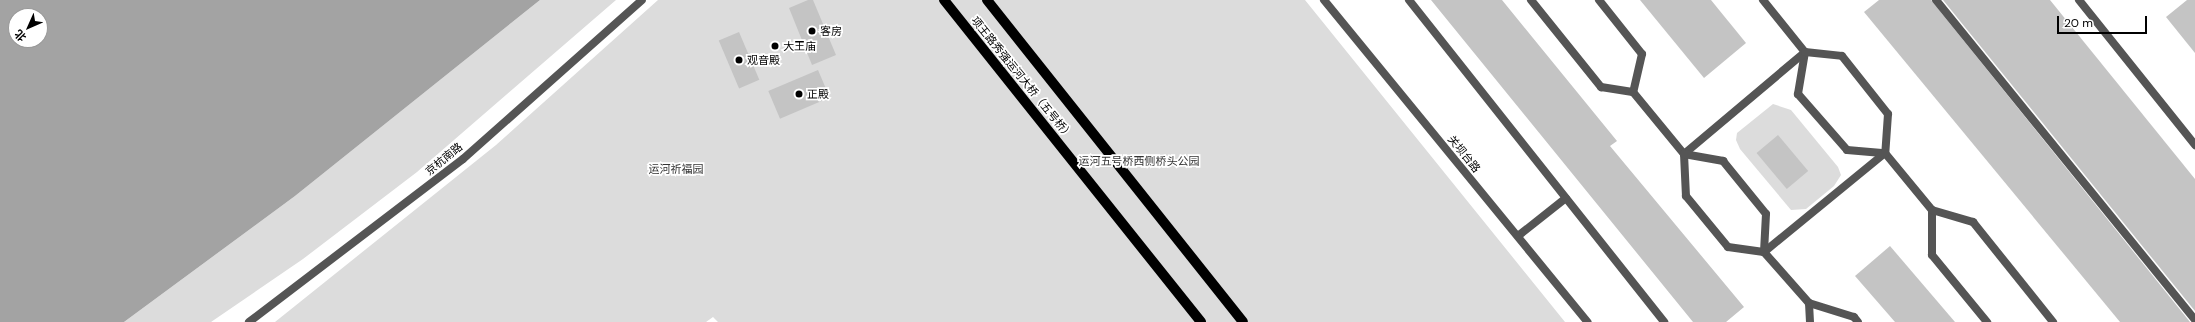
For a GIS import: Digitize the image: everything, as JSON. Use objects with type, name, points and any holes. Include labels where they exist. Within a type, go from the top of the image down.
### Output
[{"type":"main road","name":"项王路秀强运河大桥（五号桥）","points":[[944,0],[1201,322]]},
{"type":"main road","name":"项王路秀强运河大桥（五号桥）","points":[[987,0],[1243,322]]},
{"type":"street","name":"京杭南路","points":[[250,322],[463,159],[642,0]]},
{"type":"street","points":[[1409,0],[1664,322]]},
{"type":"street","points":[[1530,0],[1601,87],[1633,92],[1684,154],[1686,196],[1728,247],[1764,252],[1809,303],[1854,317],[1858,322]]},
{"type":"street","points":[[1599,0],[1642,54],[1633,92]]},
{"type":"street","points":[[1763,0],[1805,52],[1842,56],[1888,114],[1885,153],[1932,210],[1973,222],[2052,322]]},
{"type":"street","points":[[1936,0],[2195,320]]},
{"type":"street","points":[[2079,0],[2195,145]]},
{"type":"street","name":"关坝台路","points":[[1325,1],[1588,322]]},
{"type":"street","points":[[1684,154],[1805,52]]},
{"type":"street","points":[[1805,52],[1798,94],[1846,150],[1885,153]]},
{"type":"street","points":[[1764,252],[1885,153]]},
{"type":"street","points":[[1684,154],[1723,161],[1766,214],[1764,252]]},
{"type":"street","points":[[1518,236],[1566,198]]},
{"type":"street","points":[[1932,210],[1932,255],[1987,322]]},
{"type":"street","points":[[1809,303],[1810,322]]},
{"type":"green space","points":[[540,0],[616,0],[417,172],[303,259],[211,322],[124,322],[295,196]]},
{"type":"green space","name":"运河五号桥西侧桥头公园","points":[[658,0],[1305,0],[1565,322],[718,322],[713,317],[706,322],[275,322],[496,145]]},
{"type":"green space","points":[[1773,104],[1791,110],[1838,167],[1841,175],[1834,186],[1806,209],[1791,210],[1740,149],[1736,140],[1737,133]]},
{"type":"shaded area","points":[[0,0],[540,0],[295,196],[124,322],[0,322]]},
{"type":"building","name":"客房","points":[[808,0],[813,0],[836,55],[812,65],[789,8]]},
{"type":"building","points":[[1431,0],[1502,0],[1617,141],[1610,146],[1744,307],[1726,322],[1693,322]]},
{"type":"building","points":[[1640,0],[1711,0],[1746,43],[1704,78]]},
{"type":"building","points":[[1879,0],[1931,0],[2190,322],[2120,322],[1864,12]]},
{"type":"building","points":[[1943,0],[2050,0],[2195,179],[2195,311]]},
{"type":"building","points":[[2187,0],[2195,0],[2195,53],[2166,17]]},
{"type":"building","name":"观音殿","points":[[739,32],[759,80],[739,88],[719,41]]},
{"type":"building","name":"正殿","points":[[818,70],[830,98],[780,119],[768,91]]},
{"type":"building","points":[[1778,135],[1808,171],[1787,189],[1757,153]]},
{"type":"building","points":[[1890,246],[1955,322],[1895,322],[1855,276]]},
{"type":"place","name":"客房","points":[[812,31]]},
{"type":"place","name":"大王庙","points":[[775,46]]},
{"type":"place","name":"观音殿","points":[[739,60]]},
{"type":"place","name":"正殿","points":[[799,94]]},
{"type":"park label","name":"运河祈福园","points":[[676,169]]}]
